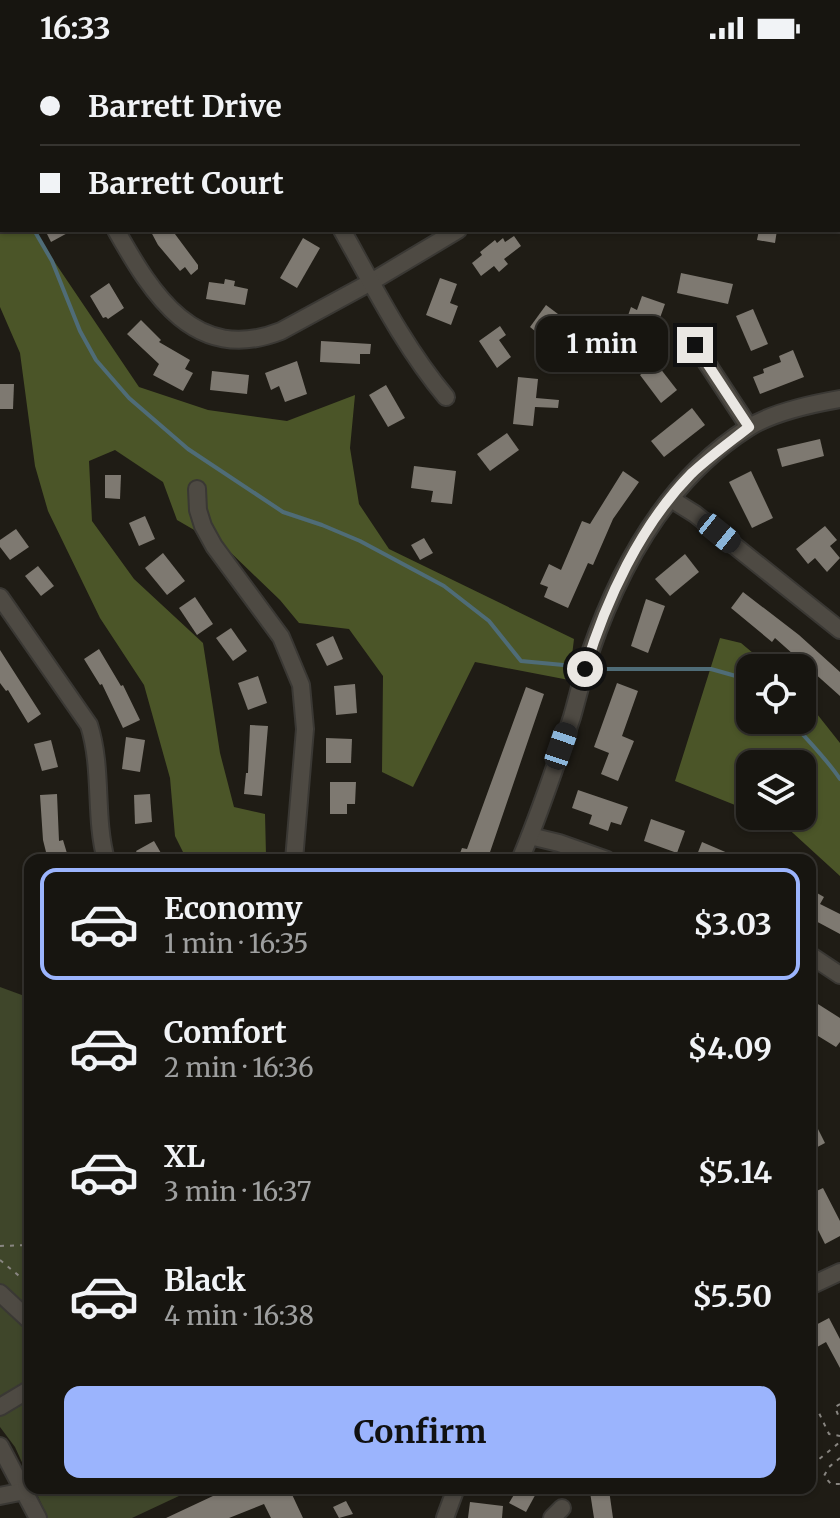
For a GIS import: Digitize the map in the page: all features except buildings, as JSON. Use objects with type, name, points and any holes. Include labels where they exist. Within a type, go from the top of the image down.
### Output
[{"type":"street","points":[[117,232],[142,275],[174,314],[223,339],[242,341],[267,337],[371,282],[455,232]]},
{"type":"street","points":[[343,232],[421,365],[446,397]]},
{"type":"street","points":[[695,345],[749,427]]},
{"type":"street","points":[[522,854],[572,716],[590,653],[639,542],[691,475],[749,427],[800,408],[840,399]]},
{"type":"street","points":[[197,489],[203,526],[214,546],[281,637],[301,685],[305,729],[295,854]]},
{"type":"street","points":[[671,499],[695,514],[840,630]]},
{"type":"street","points":[[0,597],[89,725],[95,748],[99,834],[104,854]]},
{"type":"street","points":[[530,836],[590,854]]},
{"type":"street","points":[[816,959],[840,975]]},
{"type":"street","points":[[816,1279],[840,1272]]},
{"type":"street","points":[[0,1293],[24,1315]]},
{"type":"street","points":[[0,1407],[24,1393]]},
{"type":"street","points":[[0,1446],[24,1489]]},
{"type":"street","points":[[0,1496],[24,1491]]},
{"type":"street","points":[[26,1494],[38,1518]]},
{"type":"street","points":[[445,1518],[454,1494]]},
{"type":"path","points":[[0,1246],[24,1245]]},
{"type":"path","points":[[0,1260],[24,1280]]},
{"type":"path","points":[[840,1404],[834,1410],[840,1420]]},
{"type":"path","points":[[816,1412],[829,1434],[840,1436]]},
{"type":"path","points":[[816,1460],[840,1442]]},
{"type":"path","points":[[840,1458],[824,1476],[831,1484],[840,1484]]},
{"type":"green space","points":[[0,232],[34,232],[139,387],[208,410],[287,421],[355,395],[350,448],[359,504],[389,549],[574,639],[569,680],[475,662],[413,787],[382,772],[383,676],[349,629],[299,623],[280,600],[227,549],[177,520],[163,482],[115,450],[89,461],[92,521],[134,579],[203,643],[220,753],[234,807],[265,814],[266,854],[184,854],[175,836],[170,778],[144,685],[100,618],[48,511],[35,466],[20,353],[0,307]]},
{"type":"green space","points":[[720,638],[741,643],[754,654],[736,654],[736,734],[816,734],[816,713],[840,743],[840,876],[790,830],[816,830],[816,750],[736,750],[736,805],[675,781]]},
{"type":"green space","points":[[0,987],[24,996],[24,1467],[15,1447],[0,1427]]},
{"type":"green space","points":[[37,1494],[183,1494],[132,1518],[48,1518]]},
{"type":"waterway","points":[[35,232],[52,261],[80,331],[96,360],[129,398],[188,449],[283,512],[360,541],[444,586],[489,621],[521,661],[574,666]]},
{"type":"waterway","points":[[596,669],[711,669],[736,676]]},
{"type":"waterway","points":[[803,734],[840,779]]},
{"type":"route","points":[[585,669],[613,597],[650,525],[691,475],[749,427],[695,345]]}]
